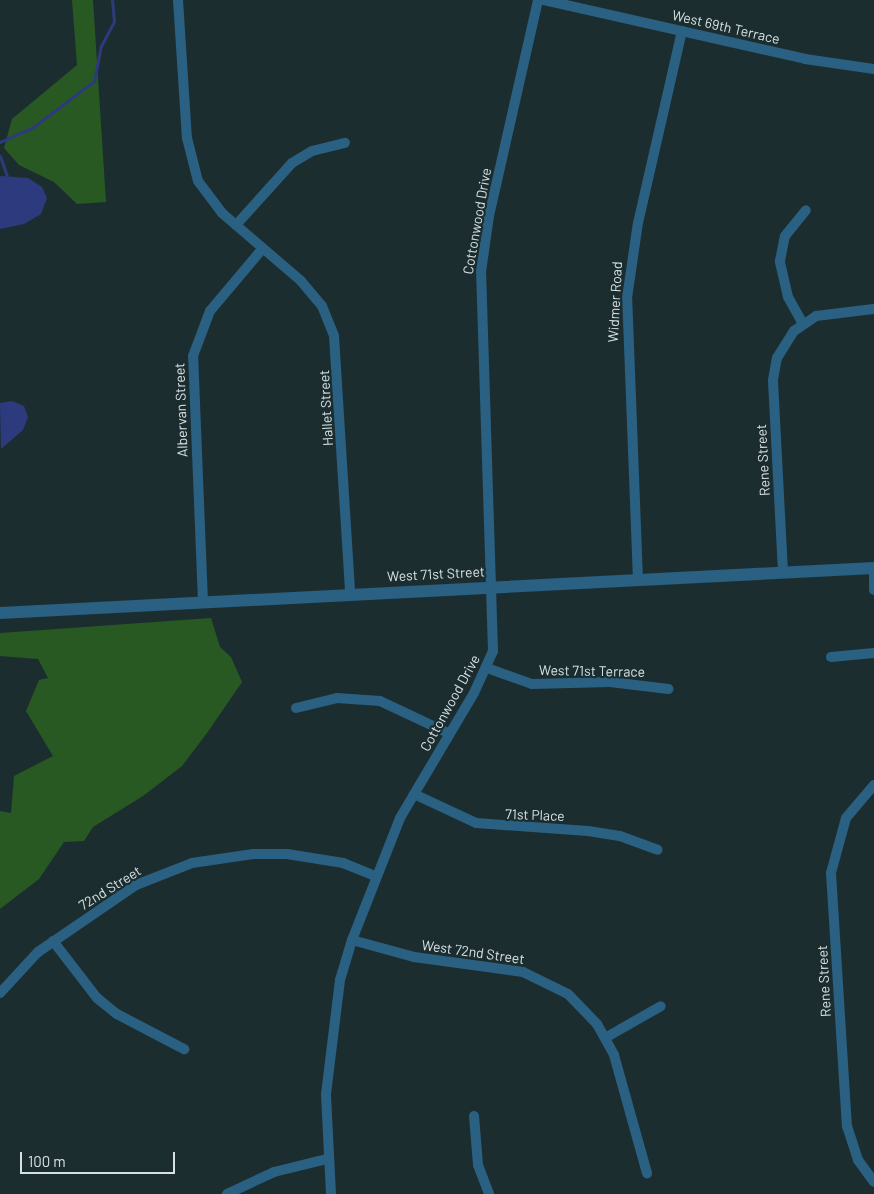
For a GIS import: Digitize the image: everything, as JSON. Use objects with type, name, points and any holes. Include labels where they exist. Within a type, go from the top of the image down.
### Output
[{"type":"street","points":[[178,0],[190,160],[211,200],[236,225],[264,248]]},
{"type":"street","name":"Cottonwood Drive","points":[[331,1194],[327,1159],[331,1037],[352,940],[375,876],[414,794],[450,734],[486,668],[493,651],[494,586],[481,272],[489,216],[538,0]]},
{"type":"street","name":"West 69th Terrace","points":[[544,0],[682,31],[874,69]]},
{"type":"street","name":"Widmer Road","points":[[638,580],[627,298],[638,223],[682,31]]},
{"type":"street","points":[[236,225],[292,163],[312,151],[345,143]]},
{"type":"street","points":[[806,210],[785,236],[780,261],[788,297],[802,324],[834,312],[874,309]]},
{"type":"street","name":"Hallet Street","points":[[264,248],[316,297],[334,336],[350,593]]},
{"type":"street","name":"Albervan Street","points":[[203,602],[193,356],[210,311],[264,248]]},
{"type":"street","name":"Rene Street","points":[[783,572],[773,380],[782,349],[802,324]]},
{"type":"street","points":[[874,568],[874,590]]},
{"type":"street","name":"West 71st Street","points":[[0,614],[350,593],[874,568]]},
{"type":"street","points":[[830,657],[874,653]]},
{"type":"street","name":"West 71st Terrace","points":[[486,668],[532,684],[619,682],[669,689]]},
{"type":"street","points":[[296,708],[337,698],[380,701],[450,734]]},
{"type":"street","name":"Rene Street","points":[[874,785],[846,818],[831,873],[847,1126],[858,1160],[874,1182]]},
{"type":"street","name":"71st Place","points":[[414,794],[476,823],[588,831],[620,836],[658,850]]},
{"type":"street","name":"72nd Street","points":[[0,993],[17,970],[53,942],[136,885],[219,857],[253,854],[313,857],[375,876]]},
{"type":"street","name":"West 72nd Street","points":[[352,940],[414,957],[523,972],[568,994],[605,1038],[614,1055],[647,1173]]},
{"type":"street","points":[[53,942],[92,991],[117,1014],[184,1049]]},
{"type":"street","points":[[605,1038],[661,1006]]},
{"type":"street","points":[[474,1116],[478,1165],[489,1194]]},
{"type":"street","points":[[227,1194],[274,1172],[327,1159]]},
{"type":"green space","points":[[72,0],[93,0],[106,202],[77,204],[54,182],[19,165],[4,148],[12,119],[77,65]]},
{"type":"green space","points":[[211,618],[220,647],[231,657],[242,682],[207,733],[182,766],[143,796],[93,827],[84,841],[64,842],[39,879],[0,909],[0,811],[11,813],[14,776],[53,756],[26,711],[39,680],[48,678],[38,659],[0,656],[0,633]]},
{"type":"water","points":[[0,176],[28,178],[42,187],[47,198],[41,214],[24,224],[0,229]]},
{"type":"water","points":[[12,401],[24,406],[28,417],[23,430],[1,449],[0,403]]},
{"type":"waterway","points":[[0,142],[32,128],[94,81],[101,46],[114,22],[112,0]]},
{"type":"waterway","points":[[0,156],[7,176]]}]
